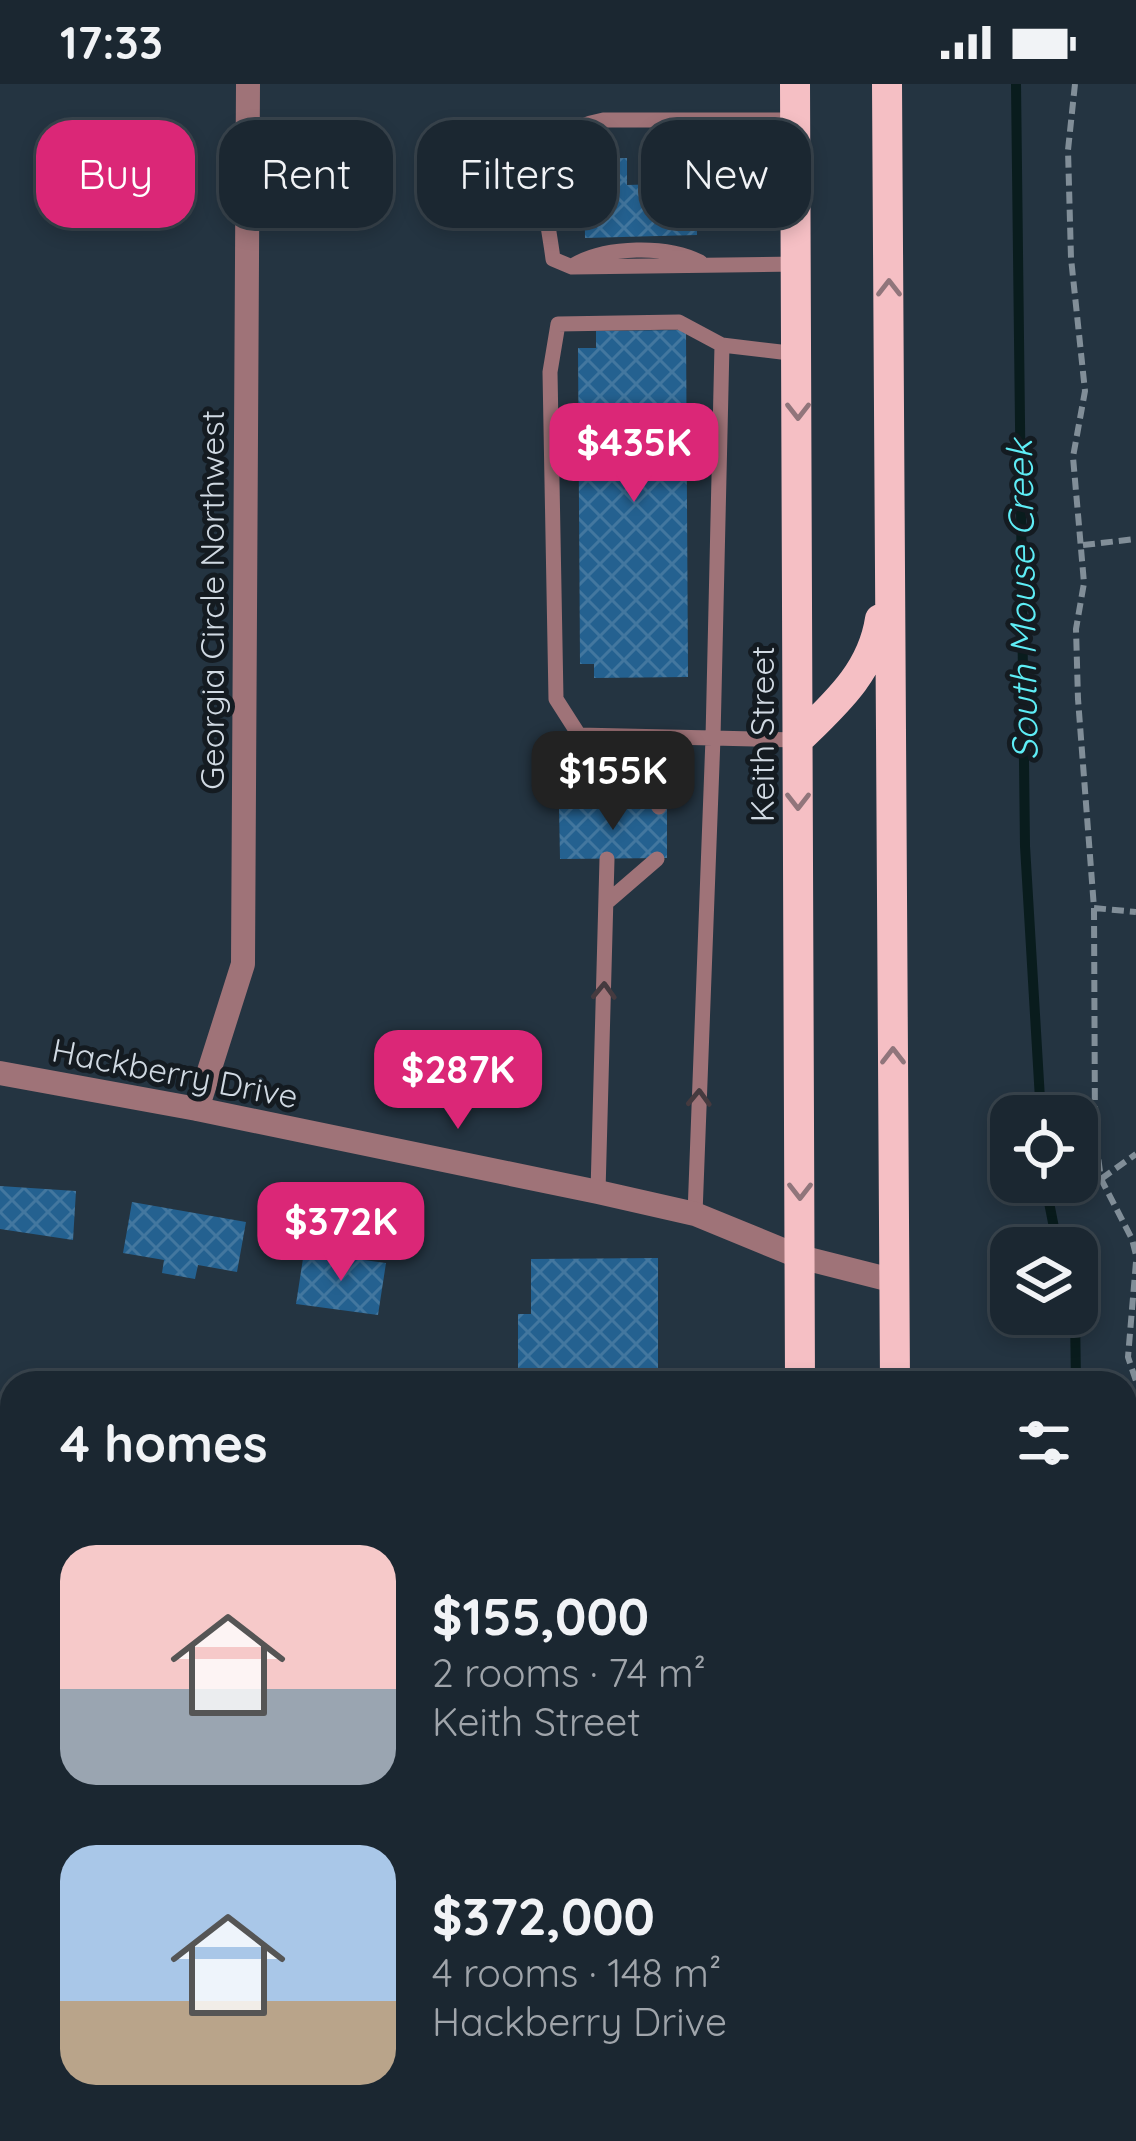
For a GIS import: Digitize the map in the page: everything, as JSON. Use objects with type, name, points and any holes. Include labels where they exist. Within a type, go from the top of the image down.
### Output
[{"type":"main road","name":"Keith Street","points":[[795,84],[795,120]]},
{"type":"main road","points":[[887,84],[895,1371]]},
{"type":"main road","name":"Keith Street","points":[[797,228],[800,1371]]},
{"type":"main road","points":[[798,740],[851,688],[876,646],[890,544]]},
{"type":"street","name":"Georgia Circle Northwest","points":[[197,1109],[243,964],[248,84]]},
{"type":"street","name":"Hackberry Drive","points":[[0,1073],[197,1109],[695,1214],[800,1257],[895,1281]]},
{"type":"lane","points":[[641,120],[578,125],[555,139],[543,173],[553,259],[572,267],[798,264]]},
{"type":"lane","points":[[798,354],[722,345],[680,322],[558,324],[550,372],[556,699],[579,735],[798,740]]},
{"type":"lane","points":[[695,1214],[722,345]]},
{"type":"lane","points":[[608,736],[608,807]]},
{"type":"lane","points":[[608,770],[660,791],[659,807]]},
{"type":"lane","points":[[598,1192],[608,859]]},
{"type":"lane","points":[[606,903],[657,859]]},
{"type":"path","points":[[1075,84],[1068,150],[1085,392],[1073,457],[1084,583],[1076,629],[1079,752],[1094,908],[1095,1134],[1101,1179],[1132,1240],[1136,1259],[1128,1357],[1133,1371]]},
{"type":"path","points":[[1083,545],[1136,539]]},
{"type":"path","points":[[1094,908],[1136,912]]},
{"type":"path","points":[[1101,1179],[1136,1154]]},
{"type":"building","points":[[617,158],[627,158],[627,185],[641,185],[641,228],[697,228],[697,235],[585,238],[585,228],[617,228]]},
{"type":"building","points":[[686,330],[688,677],[594,678],[594,664],[580,664],[578,348],[596,348],[596,331]]},
{"type":"building","points":[[559,807],[667,807],[667,858],[560,859]]},
{"type":"building","points":[[0,1186],[76,1191],[73,1240],[0,1229]]},
{"type":"building","points":[[132,1202],[246,1222],[237,1272],[198,1265],[195,1279],[162,1273],[164,1260],[123,1253]]},
{"type":"building","points":[[304,1252],[386,1263],[378,1315],[296,1304]]},
{"type":"building","points":[[658,1258],[658,1371],[518,1371],[518,1314],[531,1314],[531,1259]]},
{"type":"waterway","name":"South Mouse Creek","points":[[1016,84],[1025,846],[1040,1095]]},
{"type":"waterway","name":"South Mouse Creek","points":[[1049,1203],[1054,1227]]},
{"type":"waterway","name":"South Mouse Creek","points":[[1075,1335],[1076,1371]]}]
